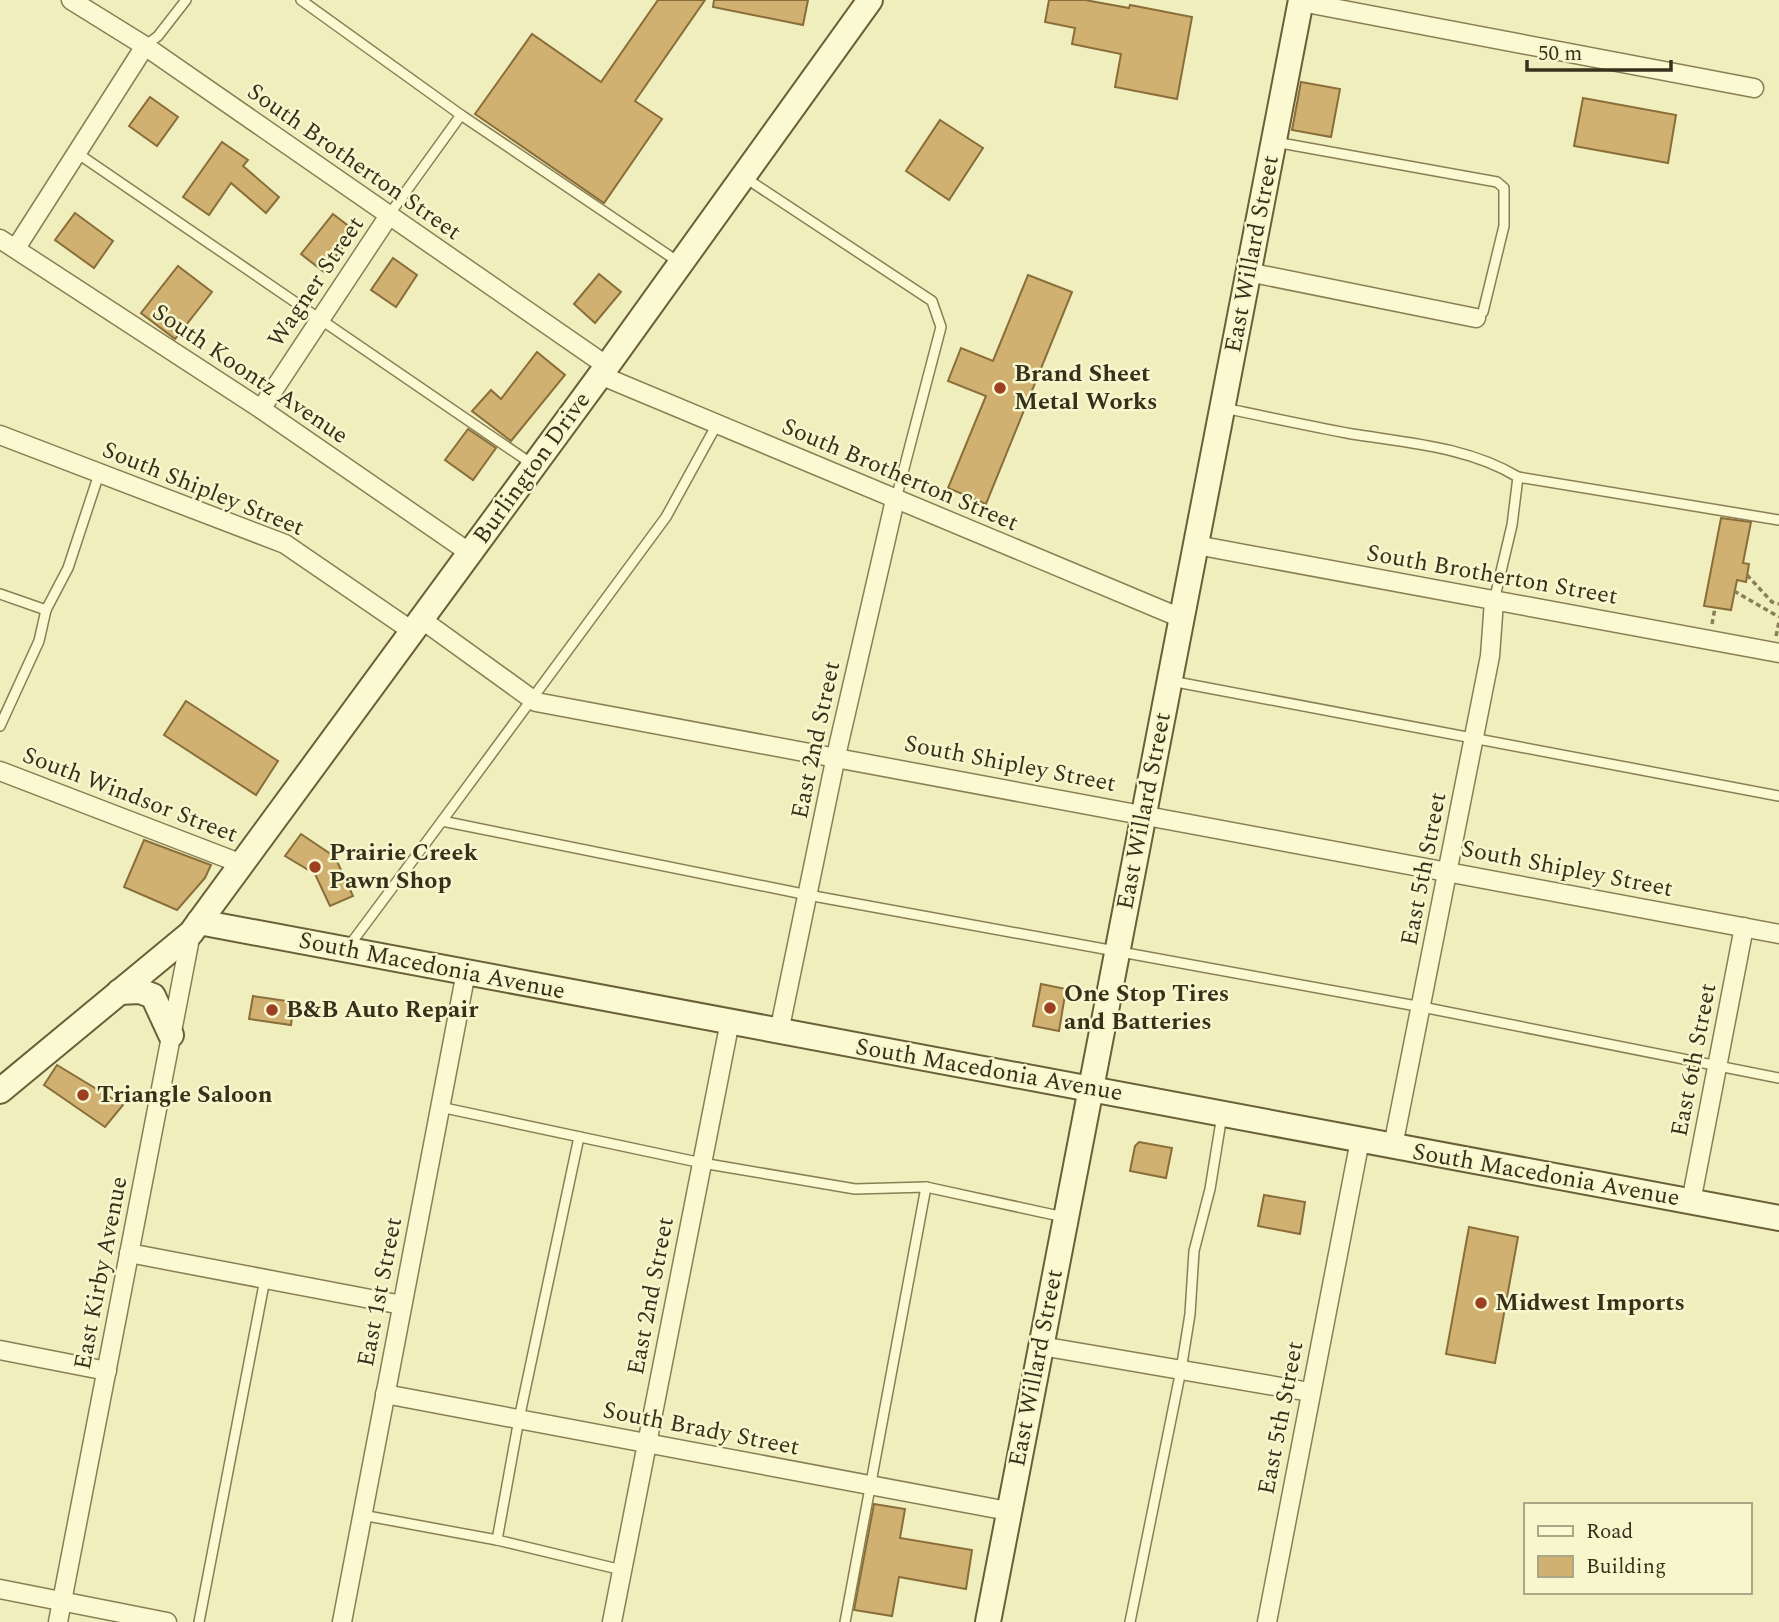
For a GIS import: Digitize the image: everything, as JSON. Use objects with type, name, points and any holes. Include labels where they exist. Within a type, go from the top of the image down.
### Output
[{"type":"street","name":"South Brotherton Street","points":[[71,0],[145,46],[604,371],[716,426],[1181,618]]},
{"type":"street","name":"Burlington Drive","points":[[0,1091],[195,927],[604,371],[870,0]]},
{"type":"street","points":[[1301,1],[1754,88]]},
{"type":"street","name":"East Willard Street","points":[[988,1622],[1301,1]]},
{"type":"street","points":[[16,248],[145,46]]},
{"type":"street","name":"Wagner Street","points":[[261,409],[388,217]]},
{"type":"street","name":"South Koontz Avenue","points":[[0,239],[261,409],[470,553]]},
{"type":"street","points":[[1248,272],[1476,318]]},
{"type":"street","name":"South Shipley Street","points":[[0,435],[285,544],[531,700],[1779,933]]},
{"type":"street","name":"East 2nd Street","points":[[779,1031],[836,756],[895,500]]},
{"type":"street","name":"South Brotherton Street","points":[[1196,545],[1494,601],[1777,646]]},
{"type":"street","name":"East 5th Street","points":[[1393,1146],[1490,656],[1494,601]]},
{"type":"street","name":"South Windsor Street","points":[[0,771],[242,864]]},
{"type":"street","name":"South Macedonia Avenue","points":[[195,927],[466,972],[1779,1218]]},
{"type":"street","name":"East Kirby Avenue","points":[[58,1622],[171,1035],[195,927]]},
{"type":"street","name":"East 6th Street","points":[[1692,1202],[1744,927]]},
{"type":"street","name":"East 1st Street","points":[[342,1622],[466,972]]},
{"type":"street","points":[[119,992],[140,991],[153,996],[171,1035]]},
{"type":"street","name":"East 2nd Street","points":[[612,1622],[730,1021]]},
{"type":"street","name":"East 5th Street","points":[[1267,1622],[1360,1140]]},
{"type":"street","points":[[129,1253],[402,1305]]},
{"type":"street","points":[[1041,1346],[1310,1392]]},
{"type":"street","points":[[0,1350],[107,1371]]},
{"type":"street","name":"South Brady Street","points":[[385,1394],[1008,1511]]},
{"type":"street","points":[[0,1589],[167,1622]]},
{"type":"lane","points":[[145,46],[186,0]]},
{"type":"lane","points":[[302,0],[461,115],[681,263]]},
{"type":"lane","points":[[388,217],[461,115]]},
{"type":"lane","points":[[1274,142],[1497,182],[1504,188],[1504,226],[1483,312],[1476,318]]},
{"type":"lane","points":[[77,153],[534,465]]},
{"type":"lane","points":[[742,176],[932,301],[941,327],[895,500]]},
{"type":"lane","points":[[1223,408],[1305,426],[1463,452],[1497,464],[1518,477],[1779,520]]},
{"type":"lane","points":[[346,950],[666,517],[716,426]]},
{"type":"lane","points":[[0,726],[39,641],[46,610],[68,568],[99,474]]},
{"type":"lane","points":[[1494,601],[1512,525],[1518,477]]},
{"type":"lane","points":[[0,594],[46,610]]},
{"type":"lane","points":[[1169,680],[1779,796]]},
{"type":"lane","points":[[442,821],[808,895],[1422,1007],[1779,1078]]},
{"type":"lane","points":[[440,1107],[702,1163],[855,1189],[926,1187],[1066,1217]]},
{"type":"lane","points":[[1130,1622],[1181,1370],[1190,1314],[1194,1251],[1210,1189],[1222,1114]]},
{"type":"lane","points":[[497,1540],[519,1419],[579,1137]]},
{"type":"lane","points":[[845,1622],[926,1187]]},
{"type":"lane","points":[[199,1622],[265,1279]]},
{"type":"lane","points":[[362,1515],[497,1540],[622,1570]]},
{"type":"path","points":[[1747,575],[1772,602],[1779,604]]},
{"type":"path","points":[[1734,591],[1779,619],[1777,646]]},
{"type":"path","points":[[1712,626],[1715,608]]},
{"type":"building","points":[[658,0],[705,0],[635,101],[662,119],[604,203],[475,114],[532,34],[601,82]]},
{"type":"building","points":[[714,0],[808,0],[803,25],[713,7]]},
{"type":"building","points":[[1049,0],[1085,0],[1129,8],[1130,5],[1192,17],[1177,99],[1115,87],[1121,54],[1072,44],[1075,28],[1045,22]]},
{"type":"building","points":[[1301,82],[1340,89],[1331,137],[1292,130]]},
{"type":"building","points":[[150,97],[178,117],[157,146],[129,126]]},
{"type":"building","points":[[1583,98],[1676,115],[1668,163],[1574,146]]},
{"type":"building","points":[[940,120],[983,148],[949,200],[906,171]]},
{"type":"building","points":[[222,142],[248,160],[243,166],[279,197],[266,213],[231,183],[209,215],[183,197]]},
{"type":"building","points":[[75,213],[113,241],[94,268],[55,240]]},
{"type":"building","points":[[333,214],[355,231],[324,272],[301,254]]},
{"type":"building","points":[[393,258],[417,275],[396,307],[371,290]]},
{"type":"building","points":[[178,266],[212,292],[175,339],[141,313]]},
{"type":"building","points":[[599,274],[621,292],[595,323],[574,304]]},
{"type":"building","name":"Brand Sheet Metal Works","points":[[1028,275],[1072,292],[986,504],[948,488],[986,396],[948,381],[961,348],[993,361]]},
{"type":"building","points":[[537,352],[565,375],[511,441],[472,411],[491,390],[501,399]]},
{"type":"building","points":[[468,429],[496,448],[473,480],[445,460]]},
{"type":"building","points":[[1721,518],[1751,522],[1743,563],[1749,564],[1746,582],[1737,580],[1731,610],[1704,606]]},
{"type":"building","points":[[186,701],[278,761],[256,795],[164,735]]},
{"type":"building","name":"Prairie Creek Pawn Shop","points":[[301,834],[335,857],[353,896],[330,906],[315,874],[285,856]]},
{"type":"building","points":[[144,840],[211,865],[205,878],[177,910],[124,887]]},
{"type":"building","name":"One Stop Tires and Batteries","points":[[1041,984],[1066,989],[1059,1031],[1033,1026]]},
{"type":"building","name":"B&B Auto Repair","points":[[253,996],[294,1002],[291,1025],[249,1019]]},
{"type":"building","name":"Triangle Saloon","points":[[57,1065],[123,1105],[105,1127],[44,1085]]},
{"type":"building","points":[[1139,1142],[1172,1148],[1166,1178],[1130,1171],[1135,1146]]},
{"type":"building","points":[[1264,1195],[1305,1202],[1300,1234],[1258,1226]]},
{"type":"building","name":"Midwest Imports","points":[[1469,1227],[1518,1237],[1495,1363],[1446,1354]]},
{"type":"building","points":[[874,1504],[905,1509],[900,1538],[972,1550],[966,1589],[899,1577],[892,1616],[854,1610]]},
{"type":"place","name":"Brand Sheet Metal Works","points":[[1000,388]]},
{"type":"place","name":"Prairie Creek Pawn Shop","points":[[315,867]]},
{"type":"place","name":"One Stop Tires and Batteries","points":[[1050,1008]]},
{"type":"place","name":"B&B Auto Repair","points":[[272,1010]]},
{"type":"place","name":"Triangle Saloon","points":[[83,1095]]},
{"type":"place","name":"Midwest Imports","points":[[1481,1303]]}]
